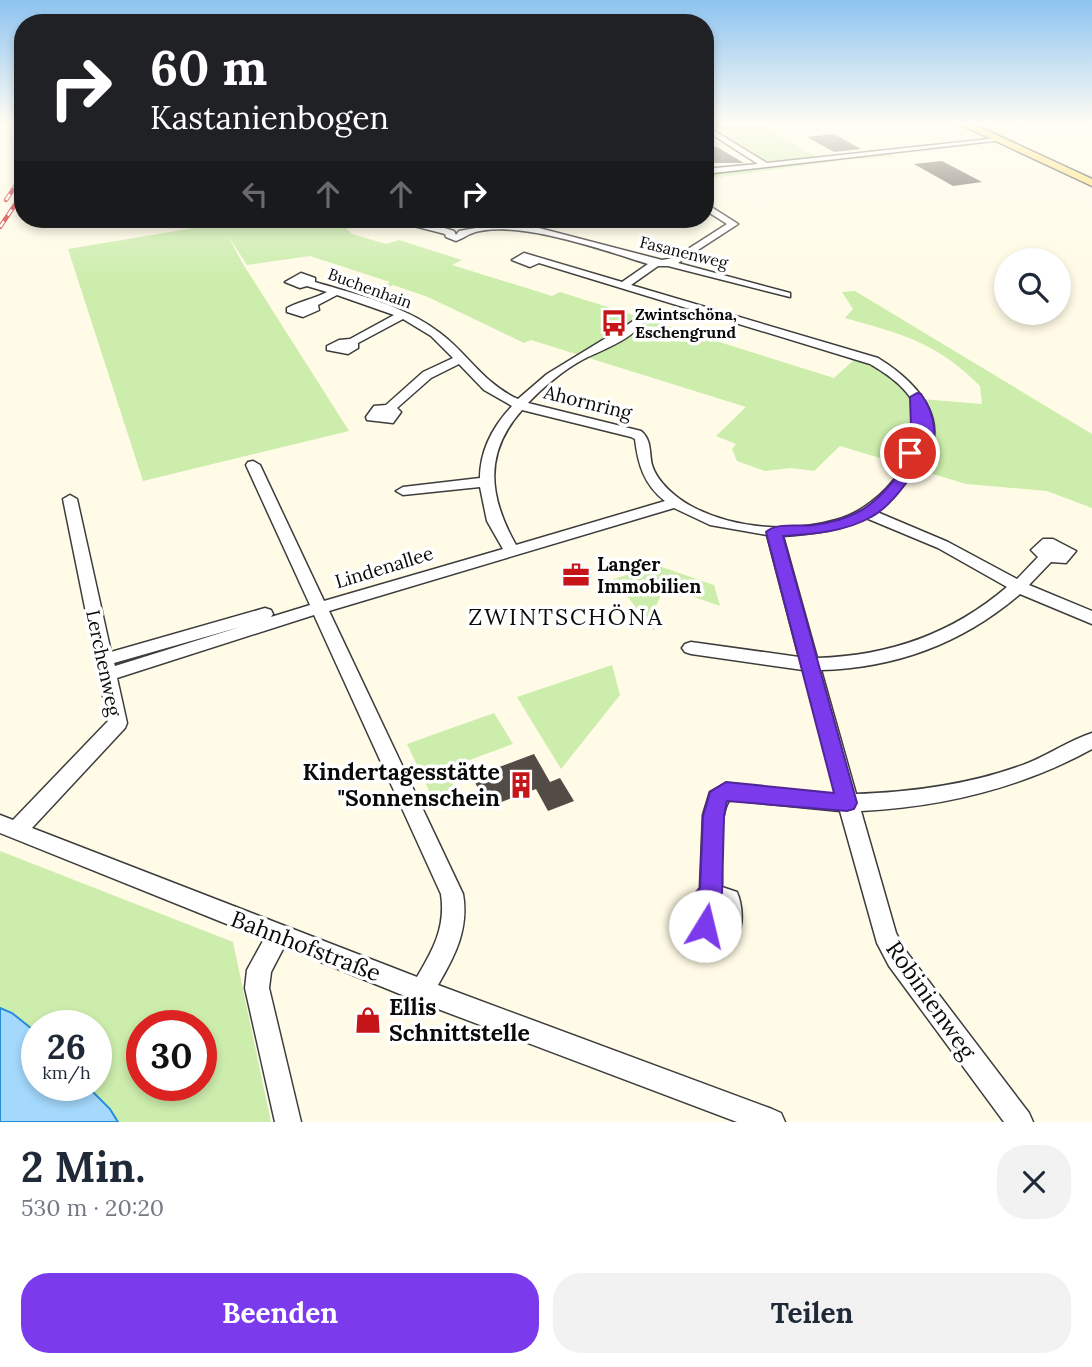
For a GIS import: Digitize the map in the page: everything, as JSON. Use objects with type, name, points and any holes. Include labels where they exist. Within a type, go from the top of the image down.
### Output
[{"type":"main road","points":[[1075,175],[1092,183]]},
{"type":"street","points":[[624,285],[622,284],[655,264],[677,260],[733,224],[714,212]]},
{"type":"street","name":"Fasanenweg","points":[[434,228],[456,235],[483,228]]},
{"type":"street","name":"Fasanenweg","points":[[533,228],[652,262],[664,262],[786,295]]},
{"type":"street","name":"Ahornring","points":[[519,405],[636,434],[641,438],[640,457],[644,470],[671,500],[722,523],[774,532],[827,527],[867,513],[895,489],[909,467],[919,461],[928,426],[925,408],[909,387],[874,361],[538,260]]},
{"type":"street","name":"Buchenhain","points":[[306,282],[402,315],[433,332],[482,382],[519,405]]},
{"type":"street","points":[[309,306],[335,292]]},
{"type":"street","points":[[510,547],[493,522],[484,482],[485,463],[493,439],[519,405],[579,357],[595,352],[638,323],[641,316],[665,300]]},
{"type":"street","points":[[352,342],[402,315]]},
{"type":"street","points":[[389,409],[427,375],[461,359]]},
{"type":"street","points":[[253,465],[452,894],[456,912],[453,934],[422,991]]},
{"type":"street","points":[[403,491],[484,482]]},
{"type":"street","name":"Lerchenweg","points":[[8,828],[115,729],[118,723],[71,499]]},
{"type":"street","name":"Lindenallee","points":[[105,667],[671,500]]},
{"type":"street","points":[[867,513],[943,545],[1019,587],[1092,618]]},
{"type":"street","name":"Robinienweg","points":[[774,532],[808,664],[885,936],[897,958],[1020,1122]]},
{"type":"street","points":[[691,648],[808,664],[875,661],[917,650],[947,638],[980,618],[1019,587],[1048,556]]},
{"type":"street","points":[[711,893],[713,816],[717,798],[726,791],[847,803],[921,798],[1030,770],[1092,740]]},
{"type":"street","name":"Bahnhofstraße","points":[[8,828],[422,991],[772,1122]]},
{"type":"street","points":[[278,935],[259,970],[257,988],[288,1122]]},
{"type":"green space","points":[[194,228],[347,228],[352,234],[386,244],[399,240],[462,260],[452,265],[552,296],[560,292],[834,378],[855,359],[892,376],[909,398],[982,404],[980,386],[933,349],[884,329],[845,318],[853,309],[842,292],[855,291],[1092,434],[1092,508],[1047,491],[966,484],[840,446],[814,471],[791,468],[765,471],[737,461],[732,449],[736,444],[716,436],[746,407],[531,340],[524,343],[428,297],[393,285],[381,291],[377,289],[390,282],[310,256],[247,265],[228,236],[349,431],[143,481],[68,249]]},
{"type":"green space","points":[[656,565],[714,585],[720,606],[665,587],[655,608],[654,631],[614,579]]},
{"type":"green space","points":[[612,665],[620,695],[561,769],[517,697]]},
{"type":"green space","points":[[494,713],[513,744],[467,761],[450,790],[432,797],[407,744]]},
{"type":"green space","points":[[0,851],[233,942],[271,1122],[118,1122],[102,1101],[112,1101],[112,1010],[21,1010],[21,1020],[0,1008]]},
{"type":"water","points":[[0,1008],[21,1020],[21,1101],[102,1101],[118,1122],[0,1122]]},
{"type":"building","points":[[934,175],[969,175],[982,182],[953,186]]},
{"type":"building","name":"Kindertagesstätte \"Sonnenschein","points":[[534,754],[550,782],[560,778],[574,801],[548,811],[536,789],[488,807],[472,777]]},
{"type":"railway","points":[[6,200],[14,188]]},
{"type":"railway","points":[[0,227],[14,206]]},
{"type":"place","name":"Zwintschöna, Eschengrund","points":[[614,323]]},
{"type":"place","name":"Langer Immobilien","points":[[576,575]]},
{"type":"place","name":"Kindertagesstätte \"Sonnenschein","points":[[521,785]]},
{"type":"place","name":"Ellis Schnittstelle","points":[[368,1020]]},
{"type":"district","name":"ZWINTSCHÖNA","points":[[566,617]]},
{"type":"route","points":[[705,926],[704,898],[711,893],[713,816],[720,795],[726,791],[847,803],[774,532],[813,530],[841,524],[867,513],[895,489],[909,467],[919,461],[925,445],[928,426],[925,408],[917,397],[918,427],[910,453]]}]
